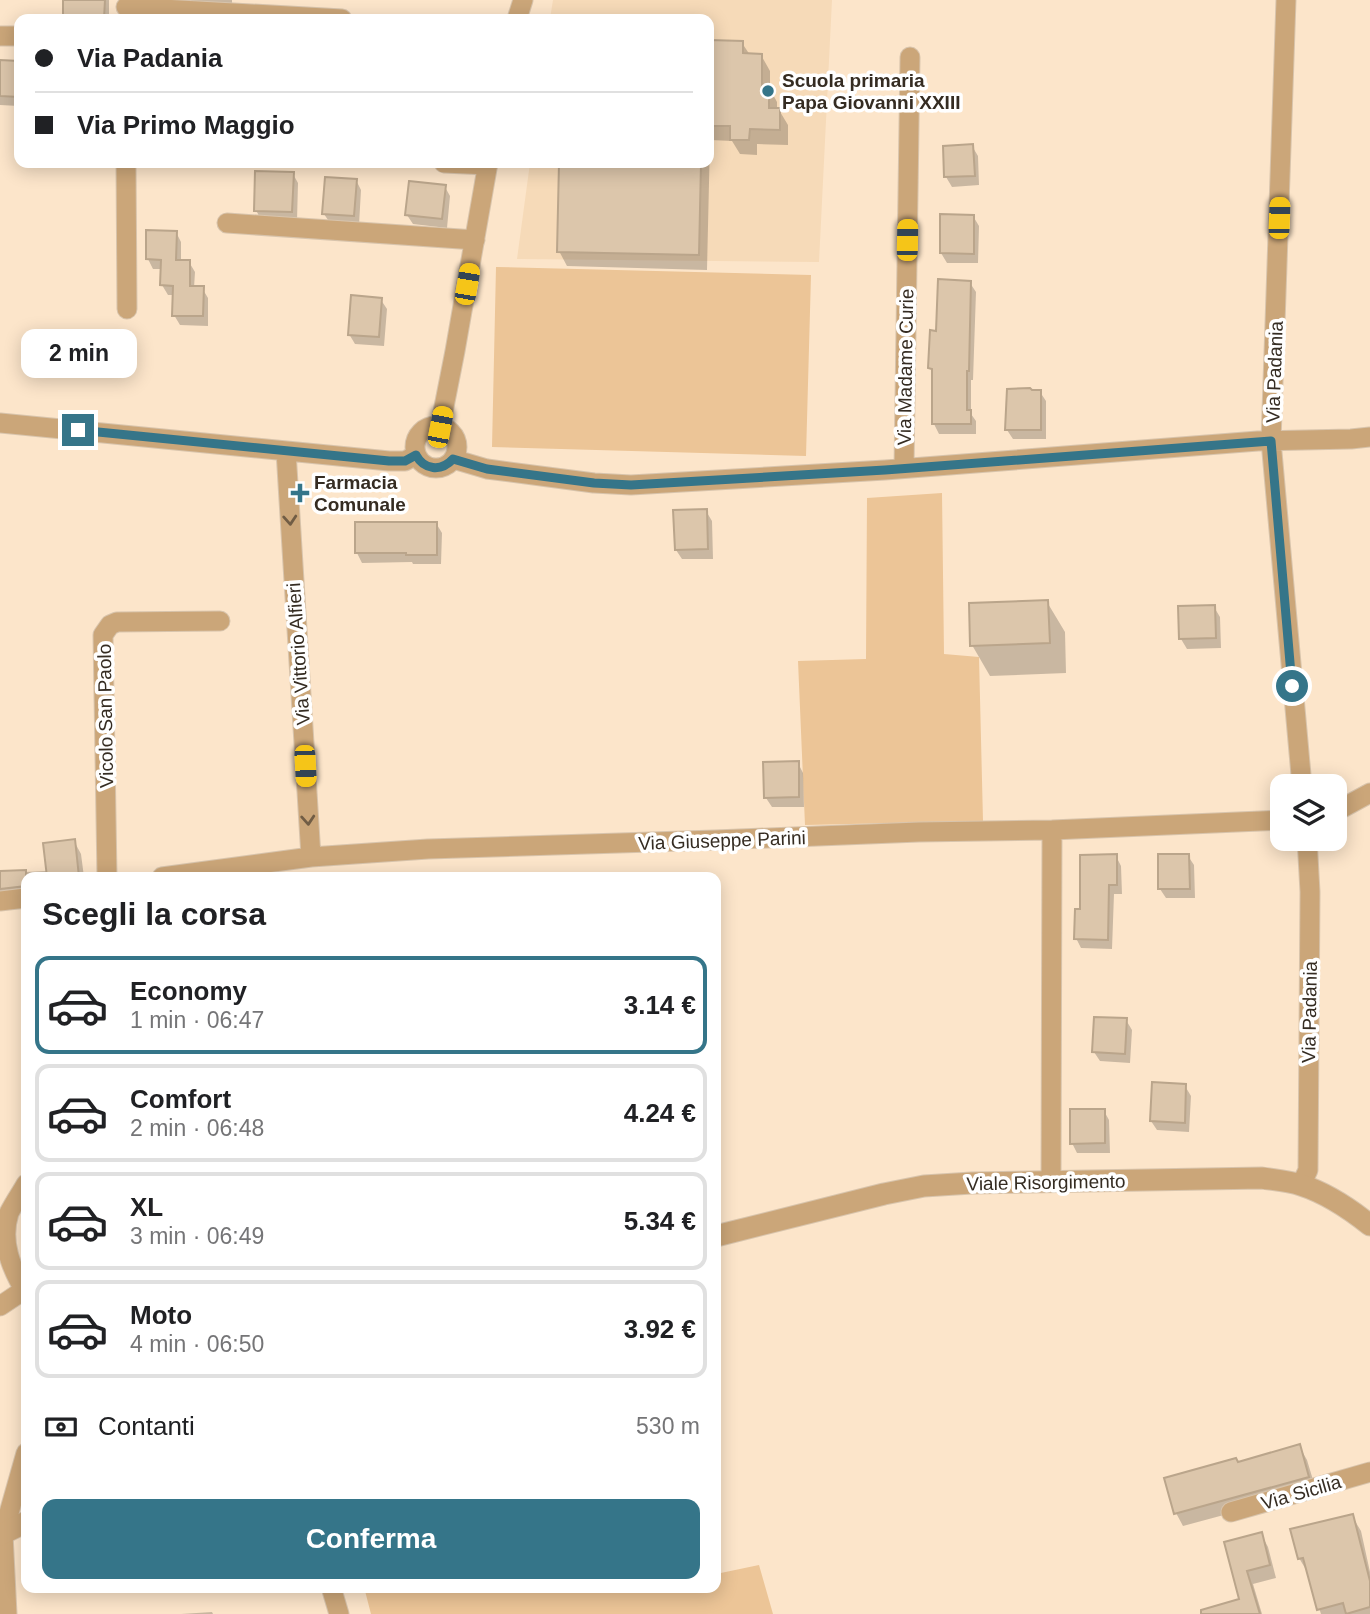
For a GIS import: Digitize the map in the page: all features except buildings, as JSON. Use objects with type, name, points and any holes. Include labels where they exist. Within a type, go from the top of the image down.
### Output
[{"type":"street","name":"Via Padania","points":[[1286,0],[1271,441],[1301,774]]},
{"type":"street","points":[[127,9],[234,14]]},
{"type":"street","name":"Via Madame Curie","points":[[904,468],[910,57]]},
{"type":"street","points":[[126,168],[127,309]]},
{"type":"street","points":[[440,427],[487,168]]},
{"type":"street","points":[[227,223],[475,240]]},
{"type":"street","points":[[0,423],[389,461],[405,461],[416,455]]},
{"type":"street","points":[[440,427],[455,440],[457,446],[453,459],[449,464],[437,468],[424,465],[416,455],[415,442],[427,428],[440,427]]},
{"type":"street","points":[[453,459],[487,469],[631,485],[1271,441],[1370,437]]},
{"type":"street","name":"Via Vittorio Alfieri","points":[[286,452],[311,857]]},
{"type":"street","name":"Vicolo San Paolo","points":[[107,872],[103,635],[110,625],[117,622],[219,621]]},
{"type":"street","points":[[1347,805],[1370,793]]},
{"type":"street","name":"Via Giuseppe Parini","points":[[199,872],[311,857],[441,849],[1270,821]]},
{"type":"street","points":[[1051,1182],[1052,830]]},
{"type":"street","name":"Via Padania","points":[[1301,1185],[1308,1170],[1310,892],[1308,851]]},
{"type":"street","points":[[0,901],[21,899]]},
{"type":"street","name":"Viale Risorgimento","points":[[721,1235],[924,1186],[1262,1178],[1301,1185],[1351,1211],[1370,1225]]},
{"type":"street","points":[[12,1295],[4,1231],[9,1214],[21,1193]]},
{"type":"street","points":[[7,1614],[1,1534],[21,1469]]},
{"type":"street","name":"Via Sicilia","points":[[1231,1512],[1370,1472]]},
{"type":"street","points":[[1,1534],[21,1524]]},
{"type":"street","points":[[333,1593],[338,1614]]},
{"type":"shaded area","name":"Scuola primaria Papa Giovanni XXIII","points":[[553,0],[832,0],[819,262],[517,259],[529,168],[714,168],[714,14],[551,14]]},
{"type":"shaded area","points":[[496,267],[811,275],[806,456],[492,447]]},
{"type":"shaded area","points":[[942,493],[944,654],[979,657],[983,821],[805,825],[798,661],[866,659],[867,498]]},
{"type":"shaded area","points":[[759,1565],[773,1614],[371,1614],[366,1593],[721,1593],[721,1573]]},
{"type":"place","name":"Scuola primaria Papa Giovanni XXIII","points":[[768,91]]},
{"type":"place","name":"Farmacia Comunale","points":[[300,493]]},
{"type":"route","points":[[78,430],[389,461],[405,461],[416,455],[424,465],[437,468],[449,464],[453,459],[487,469],[631,485],[885,470],[1271,441],[1292,686]]}]
